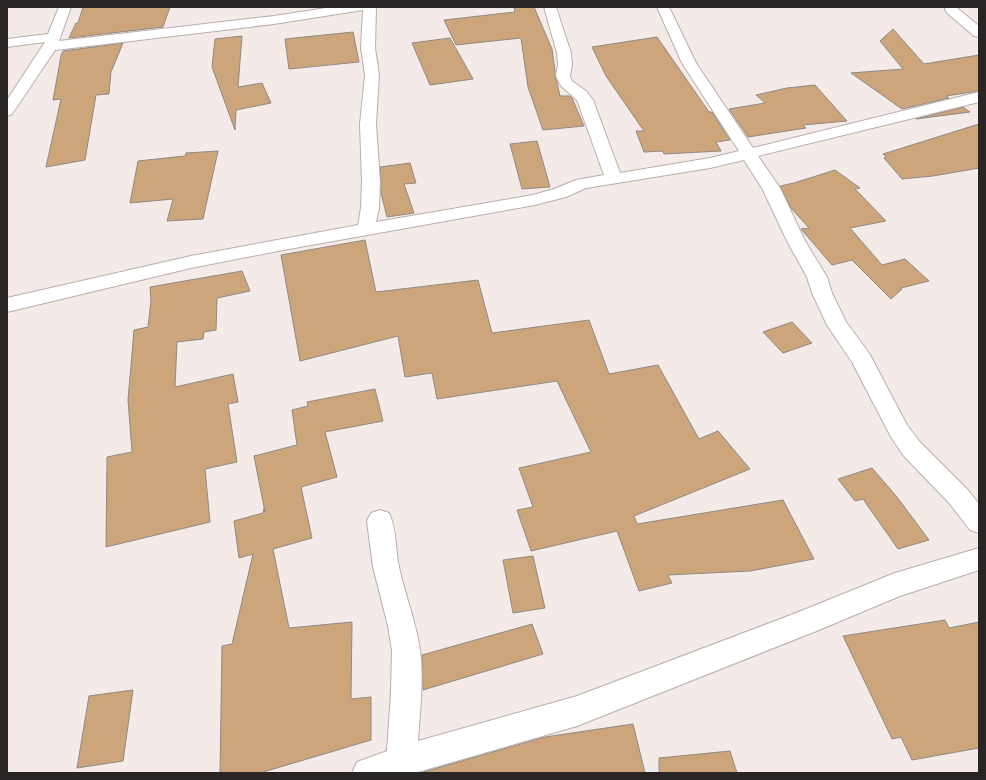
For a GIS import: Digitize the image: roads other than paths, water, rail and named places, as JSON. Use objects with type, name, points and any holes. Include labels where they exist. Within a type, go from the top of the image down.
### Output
[{"type":"street","points":[[7,111],[51,42],[65,7]]},
{"type":"street","points":[[7,44],[51,42],[274,20],[359,7]]},
{"type":"street","points":[[366,230],[371,195],[368,124],[372,75],[368,48],[370,7]]},
{"type":"street","points":[[550,7],[564,53],[565,64],[563,76],[566,83],[581,94],[585,100],[613,178]]},
{"type":"street","points":[[663,7],[690,62],[771,188],[796,241],[817,277],[822,293],[837,325],[861,358],[899,431],[910,448],[959,496],[979,522]]},
{"type":"street","points":[[951,9],[979,33]]},
{"type":"street","points":[[7,305],[191,262],[283,244],[535,200],[560,193],[582,184],[710,163],[979,97]]},
{"type":"street","points":[[380,521],[386,567],[402,626],[406,651],[406,691],[402,767]]},
{"type":"street","points":[[368,773],[402,767],[578,711],[804,623],[895,585],[979,559]]}]
